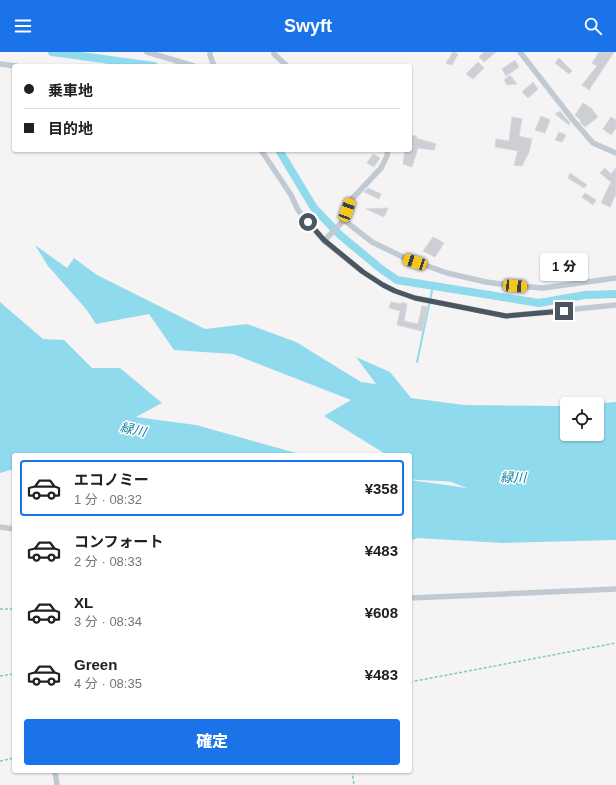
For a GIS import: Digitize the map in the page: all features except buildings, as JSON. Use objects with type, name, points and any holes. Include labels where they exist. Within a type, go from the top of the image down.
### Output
[{"type":"street","points":[[147,52],[187,64]]},
{"type":"street","points":[[210,52],[213,64]]},
{"type":"street","points":[[274,52],[274,54],[285,64]]},
{"type":"street","points":[[520,52],[573,120],[593,143],[616,153]]},
{"type":"street","points":[[0,64],[12,66]]},
{"type":"street","points":[[262,152],[291,195],[298,210],[324,240],[363,272],[395,291],[415,298],[506,316],[616,305]]},
{"type":"street","points":[[324,240],[344,220],[350,201],[381,168],[388,152]]},
{"type":"street","points":[[344,220],[372,242],[405,258],[447,273],[486,282],[543,288],[616,278]]},
{"type":"street","points":[[0,527],[12,529]]},
{"type":"street","points":[[412,598],[616,589]]},
{"type":"street","points":[[55,773],[57,785]]},
{"type":"path","points":[[0,609],[12,609]]},
{"type":"path","points":[[412,682],[616,643]]},
{"type":"path","points":[[0,676],[12,674]]},
{"type":"path","points":[[0,760],[12,758]]},
{"type":"path","points":[[352,773],[354,785]]},
{"type":"water","points":[[35,245],[67,268],[74,258],[97,275],[205,329],[247,324],[296,342],[361,382],[376,384],[356,357],[390,372],[411,398],[464,405],[560,406],[560,441],[604,441],[604,403],[616,402],[616,540],[503,543],[417,538],[412,540],[412,480],[467,488],[412,467],[412,453],[384,453],[324,416],[351,400],[233,354],[174,350],[149,314],[96,324],[86,309],[48,266]]},
{"type":"water","points":[[0,302],[43,339],[64,340],[92,368],[120,368],[162,403],[136,417],[196,425],[296,453],[12,453],[12,470],[0,473]]},
{"type":"waterway","points":[[52,52],[139,64]]},
{"type":"waterway","points":[[280,152],[314,208],[340,235],[381,269],[397,280],[539,303],[585,295],[616,294]]},
{"type":"waterway","points":[[417,362],[433,286]]},
{"type":"waterway","name":"緑川","points":[[412,473],[450,475]]},
{"type":"route","points":[[308,222],[324,240],[363,272],[383,285],[415,298],[506,316],[535,312],[564,311]]}]
